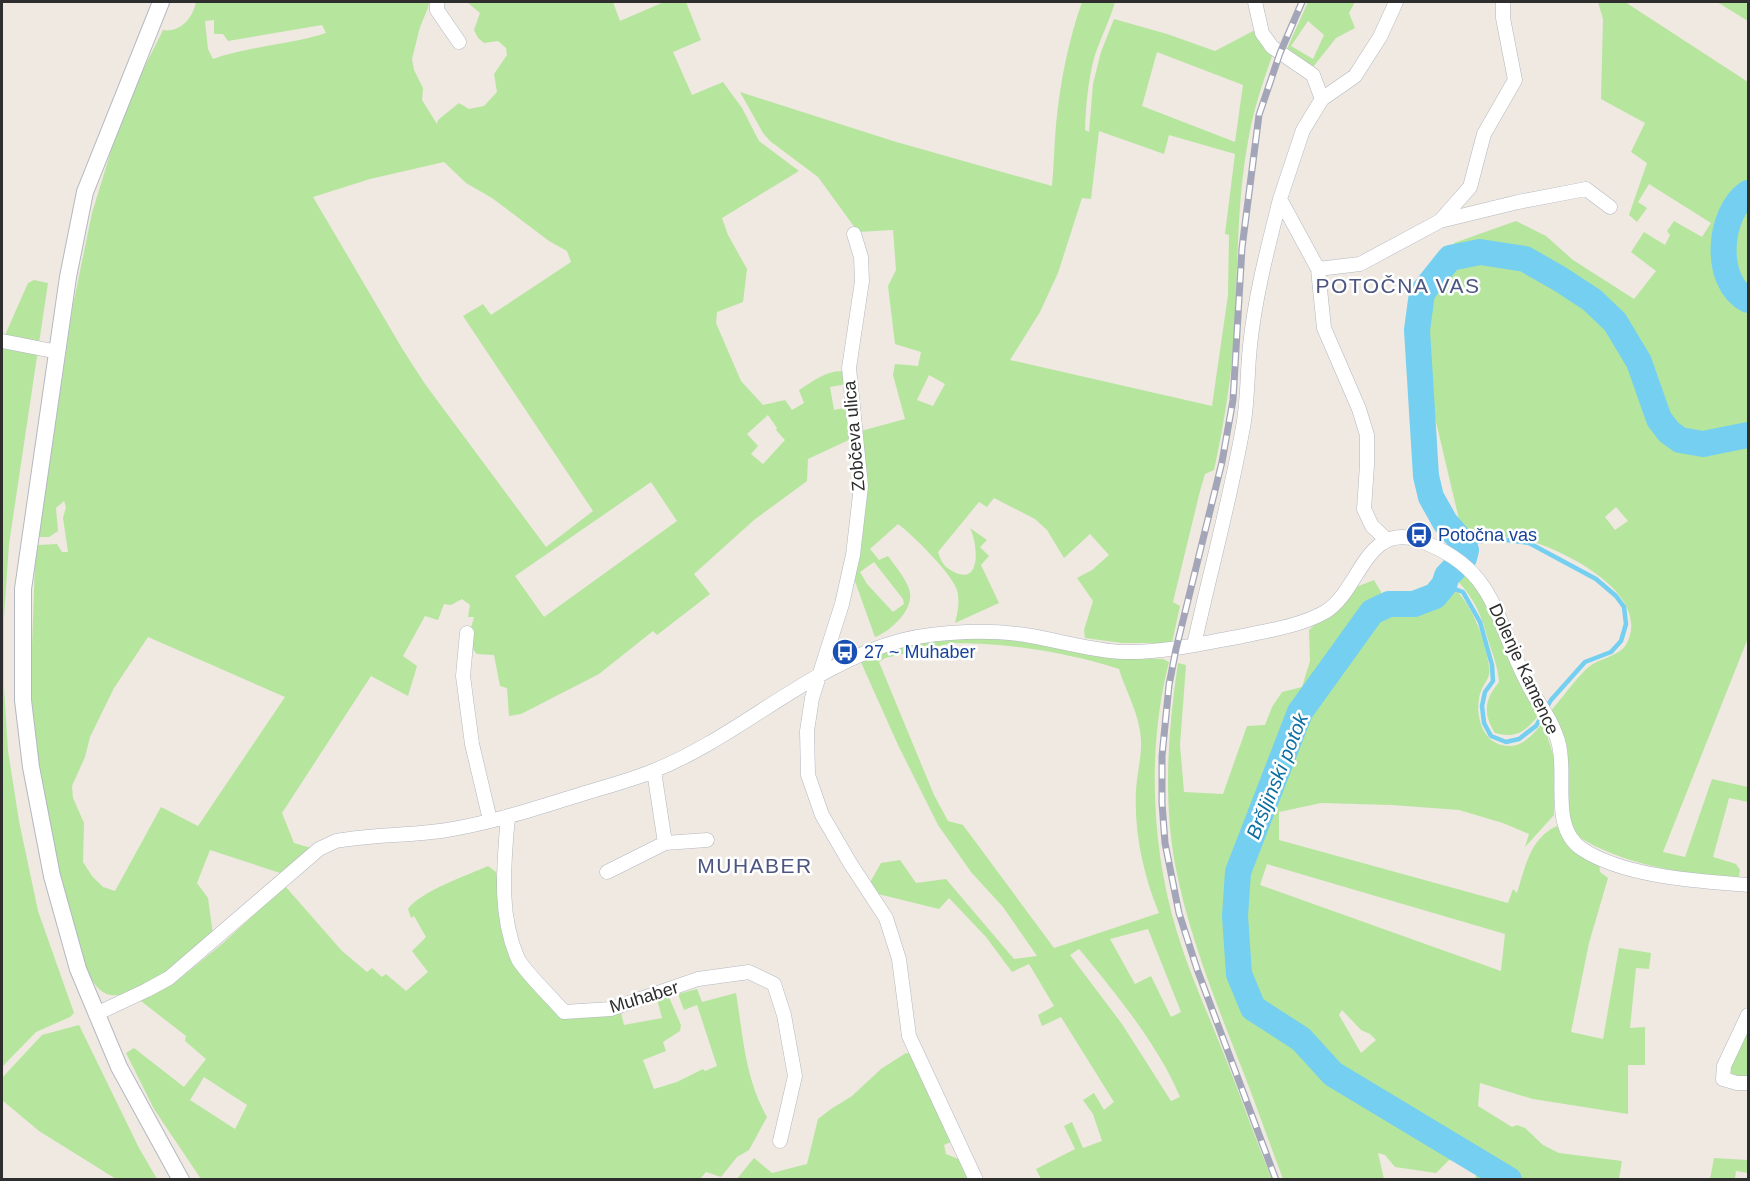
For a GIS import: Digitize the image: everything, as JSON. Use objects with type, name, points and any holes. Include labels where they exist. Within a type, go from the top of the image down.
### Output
[{"type":"street","points":[[160,2],[85,192],[68,278],[23,589],[23,700],[31,767],[52,876],[78,969],[119,1067],[181,1179]]},
{"type":"street","points":[[437,2],[437,10],[459,42]]},
{"type":"street","points":[[1255,2],[1262,33],[1272,47],[1313,75],[1322,99]]},
{"type":"street","points":[[1194,645],[1207,583],[1227,508],[1244,424],[1250,344],[1262,271],[1280,199],[1303,130],[1322,99],[1355,76],[1380,37],[1396,2]]},
{"type":"street","points":[[1440,221],[1470,187],[1484,134],[1515,80],[1503,18],[1503,2]]},
{"type":"street","points":[[1318,269],[1360,264],[1440,221],[1518,202],[1586,189],[1610,207]]},
{"type":"street","points":[[96,1014],[169,978],[319,849],[349,839],[448,830],[508,816],[654,771],[717,738],[822,672],[853,657],[907,639],[980,632],[1024,635],[1119,652],[1158,651],[1284,627],[1322,613],[1335,604],[1347,591],[1367,558],[1378,544],[1386,539],[1372,526],[1364,509],[1368,465],[1367,435],[1359,410],[1324,328],[1318,269],[1280,199]]},
{"type":"street","name":"Zobčeva ulica","points":[[822,672],[842,604],[853,555],[861,486],[849,368],[862,281],[861,257],[854,234]]},
{"type":"street","points":[[2,341],[58,352]]},
{"type":"street","name":"Dolenje Kamence","points":[[1386,539],[1404,537],[1416,539],[1453,557],[1469,570],[1488,592],[1526,680],[1550,721],[1558,741],[1563,767],[1564,822],[1569,837],[1581,849],[1623,868],[1699,881],[1749,885]]},
{"type":"street","points":[[467,633],[463,675],[472,744],[490,820]]},
{"type":"street","points":[[822,672],[812,698],[807,731],[808,775],[822,815],[886,918],[899,959],[909,1036],[976,1179]]},
{"type":"street","points":[[654,771],[665,843]]},
{"type":"street","name":"Muhaber","points":[[508,816],[504,862],[504,912],[519,961],[564,1012],[611,1009],[699,979],[749,972],[774,984],[784,1015],[795,1076],[780,1141]]},
{"type":"street","points":[[607,872],[665,843],[707,840]]},
{"type":"street","points":[[1749,1015],[1724,1066],[1723,1079],[1737,1083],[1749,1083]]},
{"type":"green space","points":[[196,2],[429,2],[412,59],[414,70],[423,88],[422,100],[437,124],[438,120],[459,103],[469,109],[484,106],[497,92],[494,74],[507,55],[506,48],[498,41],[484,43],[478,38],[474,30],[480,13],[467,2],[613,2],[620,21],[664,2],[686,2],[701,40],[673,52],[692,95],[723,82],[742,108],[759,141],[799,171],[722,218],[728,235],[747,269],[743,302],[717,312],[716,323],[741,381],[763,405],[785,400],[792,410],[804,403],[799,390],[826,374],[844,371],[847,384],[830,387],[834,410],[849,407],[853,438],[808,459],[807,481],[754,520],[694,574],[710,594],[657,635],[653,631],[599,674],[521,714],[509,716],[507,688],[500,686],[494,655],[477,654],[467,643],[474,617],[468,617],[470,605],[462,599],[451,605],[444,604],[438,620],[425,616],[403,656],[417,666],[408,696],[371,676],[282,813],[294,843],[311,848],[280,873],[210,850],[197,883],[208,898],[213,935],[151,983],[123,994],[111,995],[100,990],[88,974],[58,869],[39,776],[30,701],[35,563],[38,545],[57,544],[62,552],[68,552],[63,518],[66,507],[64,501],[56,508],[58,531],[49,537],[39,537],[73,305],[92,213],[118,128],[136,84],[163,30],[180,27],[189,19]],"holes":[[[214,20],[214,34],[223,34],[228,41],[322,25],[326,33],[213,59],[208,49],[205,21]],[[444,162],[466,183],[492,198],[549,241],[567,251],[571,262],[491,315],[483,304],[463,316],[593,511],[546,547],[425,384],[313,197],[370,179]],[[768,415],[777,428],[776,430],[785,440],[763,464],[751,454],[758,446],[747,434]],[[651,482],[677,521],[544,617],[515,576]],[[148,637],[285,697],[198,826],[161,807],[115,891],[103,887],[83,862],[84,823],[73,798],[72,786],[85,757],[90,737],[114,688]]]},
{"type":"green space","points":[[1082,2],[1115,2],[1095,55],[1091,73],[1085,130],[1089,132],[1093,84],[1101,52],[1114,19],[1215,51],[1255,30],[1273,53],[1254,115],[1245,159],[1234,341],[1225,414],[1214,470],[1205,474],[1173,602],[1180,606],[1172,643],[1122,643],[1085,638],[1084,630],[1093,601],[1077,578],[1092,570],[1109,555],[1090,534],[1064,558],[1047,530],[1035,519],[994,498],[987,507],[979,502],[938,552],[949,569],[962,575],[969,574],[973,569],[976,553],[970,528],[987,540],[980,547],[989,556],[981,565],[999,603],[955,623],[958,599],[954,583],[931,555],[898,524],[870,549],[879,560],[888,556],[900,572],[909,589],[909,604],[895,624],[875,637],[852,573],[861,431],[905,419],[893,375],[895,364],[918,366],[921,352],[895,344],[888,286],[896,270],[893,230],[858,232],[818,177],[770,141],[763,133],[740,92],[893,141],[1052,186],[1060,94],[1065,63]],"holes":[[[1157,52],[1243,85],[1235,142],[1142,106]],[[1099,131],[1164,154],[1169,135],[1235,154],[1225,234],[1229,235],[1228,295],[1212,406],[1010,360],[1040,312],[1058,273],[1082,198],[1091,199]],[[929,375],[945,384],[933,406],[917,400]],[[874,562],[903,599],[904,604],[893,612],[867,584],[860,572]]]},
{"type":"green space","points":[[1308,2],[1355,2],[1349,13],[1355,28],[1336,38],[1313,67],[1286,51]],"holes":[[[1308,21],[1324,35],[1313,59],[1291,46]]]},
{"type":"green space","points":[[1598,2],[1625,2],[1748,82],[1748,186],[1737,191],[1716,230],[1716,256],[1731,294],[1748,308],[1748,430],[1714,436],[1682,436],[1661,417],[1635,344],[1620,318],[1594,294],[1539,260],[1515,250],[1483,244],[1457,250],[1454,243],[1516,221],[1546,236],[1573,260],[1634,299],[1656,271],[1631,252],[1644,232],[1665,245],[1670,235],[1667,231],[1674,221],[1702,237],[1711,223],[1649,184],[1638,202],[1647,208],[1637,222],[1629,215],[1647,163],[1631,152],[1645,123],[1601,99],[1603,19]]},
{"type":"green space","points":[[1717,2],[1748,4],[1748,21]]},
{"type":"green space","points":[[1748,199],[1748,294],[1733,272],[1728,259],[1727,246],[1745,201]]},
{"type":"green space","points":[[1480,256],[1517,264],[1550,280],[1586,305],[1618,336],[1655,419],[1672,440],[1681,445],[1699,448],[1748,442],[1748,638],[1663,852],[1685,857],[1712,779],[1748,787],[1748,802],[1729,798],[1713,857],[1736,864],[1740,870],[1739,877],[1684,872],[1632,861],[1590,844],[1572,828],[1568,810],[1567,755],[1550,712],[1588,668],[1624,647],[1631,625],[1627,607],[1615,591],[1580,563],[1560,552],[1524,539],[1467,536],[1462,532],[1424,371],[1424,310],[1427,293],[1453,263]],"holes":[[[1616,507],[1628,521],[1615,530],[1605,517]]]},
{"type":"green space","points":[[34,280],[48,283],[9,544],[4,617],[4,687],[8,751],[19,821],[38,911],[74,1013],[36,1032],[2,1067],[2,342],[28,283]]},
{"type":"green space","points":[[1462,567],[1472,576],[1540,714],[1525,729],[1515,734],[1495,733],[1488,720],[1488,701],[1499,682],[1498,672],[1478,610],[1456,579]]},
{"type":"green space","points":[[1374,580],[1381,592],[1380,604],[1392,614],[1411,614],[1439,605],[1449,592],[1456,590],[1468,606],[1482,636],[1489,666],[1489,674],[1481,691],[1478,707],[1484,731],[1494,742],[1509,746],[1526,740],[1543,722],[1555,761],[1554,815],[1525,847],[1529,834],[1503,823],[1459,810],[1321,803],[1279,812],[1279,840],[1508,903],[1513,889],[1517,893],[1526,864],[1540,838],[1557,826],[1564,839],[1599,862],[1600,872],[1608,878],[1589,943],[1571,1032],[1603,1039],[1619,948],[1651,953],[1649,969],[1636,968],[1630,1028],[1645,1027],[1645,1065],[1628,1065],[1628,1114],[1533,1099],[1480,1083],[1478,1106],[1512,1127],[1517,1125],[1525,1128],[1543,1145],[1559,1153],[1622,1161],[1619,1179],[1476,1179],[1475,1164],[1449,1160],[1436,1173],[1395,1167],[1385,1155],[1378,1153],[1384,1179],[1283,1179],[1209,982],[1193,935],[1175,864],[1169,814],[1168,764],[1178,663],[1186,665],[1180,745],[1184,792],[1223,794],[1247,726],[1265,725],[1272,707],[1282,692],[1302,687],[1310,661],[1309,630],[1356,587]],"holes":[[[1267,864],[1505,934],[1501,971],[1260,885]],[[1342,1010],[1361,1030],[1376,1040],[1361,1053],[1339,1015]]]},
{"type":"green space","points":[[949,637],[1017,638],[1094,656],[1163,659],[1169,662],[1157,729],[1155,763],[1157,832],[1168,900],[1187,962],[1272,1179],[1041,1179],[1036,1169],[1075,1149],[1064,1126],[1072,1122],[1083,1148],[1102,1141],[1093,1114],[1083,1100],[1094,1093],[1104,1110],[1114,1102],[1061,1017],[1042,1026],[1038,1015],[1054,1006],[1029,964],[1012,972],[986,937],[949,898],[939,909],[878,894],[868,886],[881,863],[900,860],[916,883],[946,879],[1014,959],[1037,956],[1003,907],[971,872],[938,825],[898,745],[860,660],[884,650]],"holes":[[[952,643],[1036,650],[1119,669],[1140,731],[1141,752],[1136,790],[1136,821],[1144,868],[1159,913],[1054,948],[963,825],[948,821],[934,795],[879,662],[885,658]],[[1148,929],[1181,1012],[1171,1017],[1151,976],[1135,984],[1110,939]],[[1079,949],[1121,1001],[1160,1058],[1180,1097],[1171,1101],[1122,1024],[1070,955]]]},
{"type":"green space","points":[[488,866],[496,872],[504,926],[541,986],[574,1011],[618,1000],[624,1025],[662,1018],[654,988],[668,995],[681,1025],[680,1031],[663,1042],[666,1051],[643,1060],[654,1089],[677,1082],[703,1069],[705,1071],[717,1066],[697,1005],[684,1010],[678,994],[697,989],[702,1002],[736,993],[749,1072],[767,1117],[749,1150],[737,1157],[721,1177],[706,1172],[700,1179],[201,1179],[154,1109],[126,1053],[134,1048],[184,1087],[206,1059],[185,1041],[186,1036],[141,1001],[178,980],[222,944],[285,886],[342,951],[367,972],[372,968],[382,977],[386,974],[406,991],[428,972],[412,951],[426,937],[414,916],[411,918],[408,909],[422,896],[433,890]],"holes":[[[204,1077],[247,1105],[235,1129],[190,1100]]]},
{"type":"green space","points":[[1748,1024],[1748,1079],[1735,1078],[1727,1070]]},
{"type":"green space","points":[[79,1025],[139,1148],[157,1179],[116,1179],[39,1131],[2,1100],[2,1078],[42,1035]]},
{"type":"green space","points":[[906,1053],[912,1054],[953,1141],[944,1145],[946,1154],[963,1161],[972,1180],[736,1180],[754,1158],[772,1173],[807,1164],[818,1119],[852,1096],[881,1069]]},
{"type":"green space","points":[[1714,1158],[1748,1160],[1748,1173],[1736,1171],[1735,1179],[1710,1179]]},
{"type":"waterway","name":"Bršljinski potok","points":[[1748,193],[1730,216],[1724,248],[1729,279],[1737,291],[1748,300]]},
{"type":"waterway","name":"Bršljinski potok","points":[[1509,1180],[1333,1074],[1301,1039],[1253,1008],[1239,974],[1235,916],[1238,872],[1300,712],[1372,612],[1389,604],[1414,604],[1435,596],[1444,585],[1447,576],[1464,558],[1466,550],[1463,543],[1445,522],[1431,497],[1426,476],[1417,330],[1422,293],[1450,258],[1480,252],[1525,259],[1592,300],[1615,322],[1639,362],[1659,419],[1669,432],[1680,440],[1703,444],[1748,435]]},
{"type":"waterway","points":[[1444,585],[1463,592],[1480,622],[1492,665],[1493,681],[1485,692],[1482,706],[1484,723],[1491,736],[1506,742],[1519,739],[1536,726],[1551,700],[1585,662],[1611,652],[1621,641],[1626,624],[1624,607],[1616,596],[1596,579],[1529,543],[1499,539],[1463,543]]},
{"type":"railway","points":[[1276,1180],[1197,969],[1179,913],[1165,843],[1162,756],[1169,685],[1176,649],[1222,462],[1233,400],[1242,248],[1259,115],[1280,53],[1302,2]]},
{"type":"place","name":"Potočna vas","points":[[1419,535]]},
{"type":"place","name":"27 ~ Muhaber","points":[[845,652]]},
{"type":"district","name":"POTOČNA VAS","points":[[1398,286]]},
{"type":"district","name":"MUHABER","points":[[755,866]]}]
